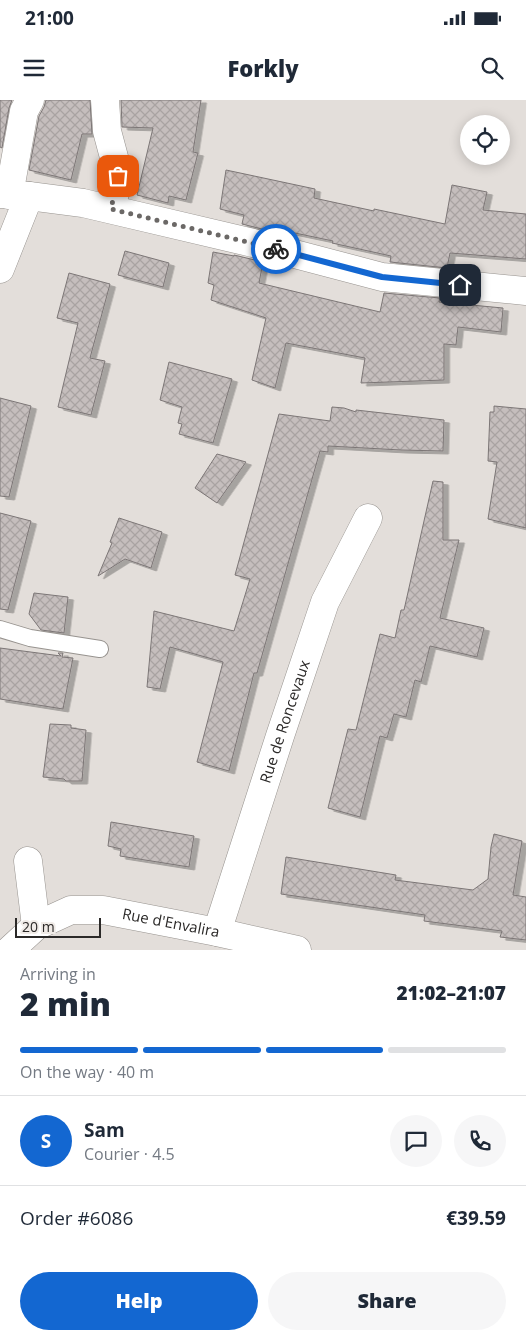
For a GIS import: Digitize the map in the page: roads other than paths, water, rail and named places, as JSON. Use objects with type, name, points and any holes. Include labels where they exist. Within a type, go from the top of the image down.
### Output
[{"type":"street","points":[[0,269],[13,195],[24,111],[30,100]]},
{"type":"street","points":[[105,100],[107,132],[118,176],[111,209]]},
{"type":"street","points":[[13,195],[83,202],[253,243],[382,277],[526,291]]},
{"type":"street","name":"Rue de Roncevaux","points":[[217,932],[325,602],[368,518]]},
{"type":"street","points":[[28,861],[36,926]]},
{"type":"street","name":"Rue d'Envalira","points":[[10,950],[36,926],[71,910],[103,910],[298,950]]},
{"type":"lane","points":[[0,630],[30,638],[100,649]]}]
